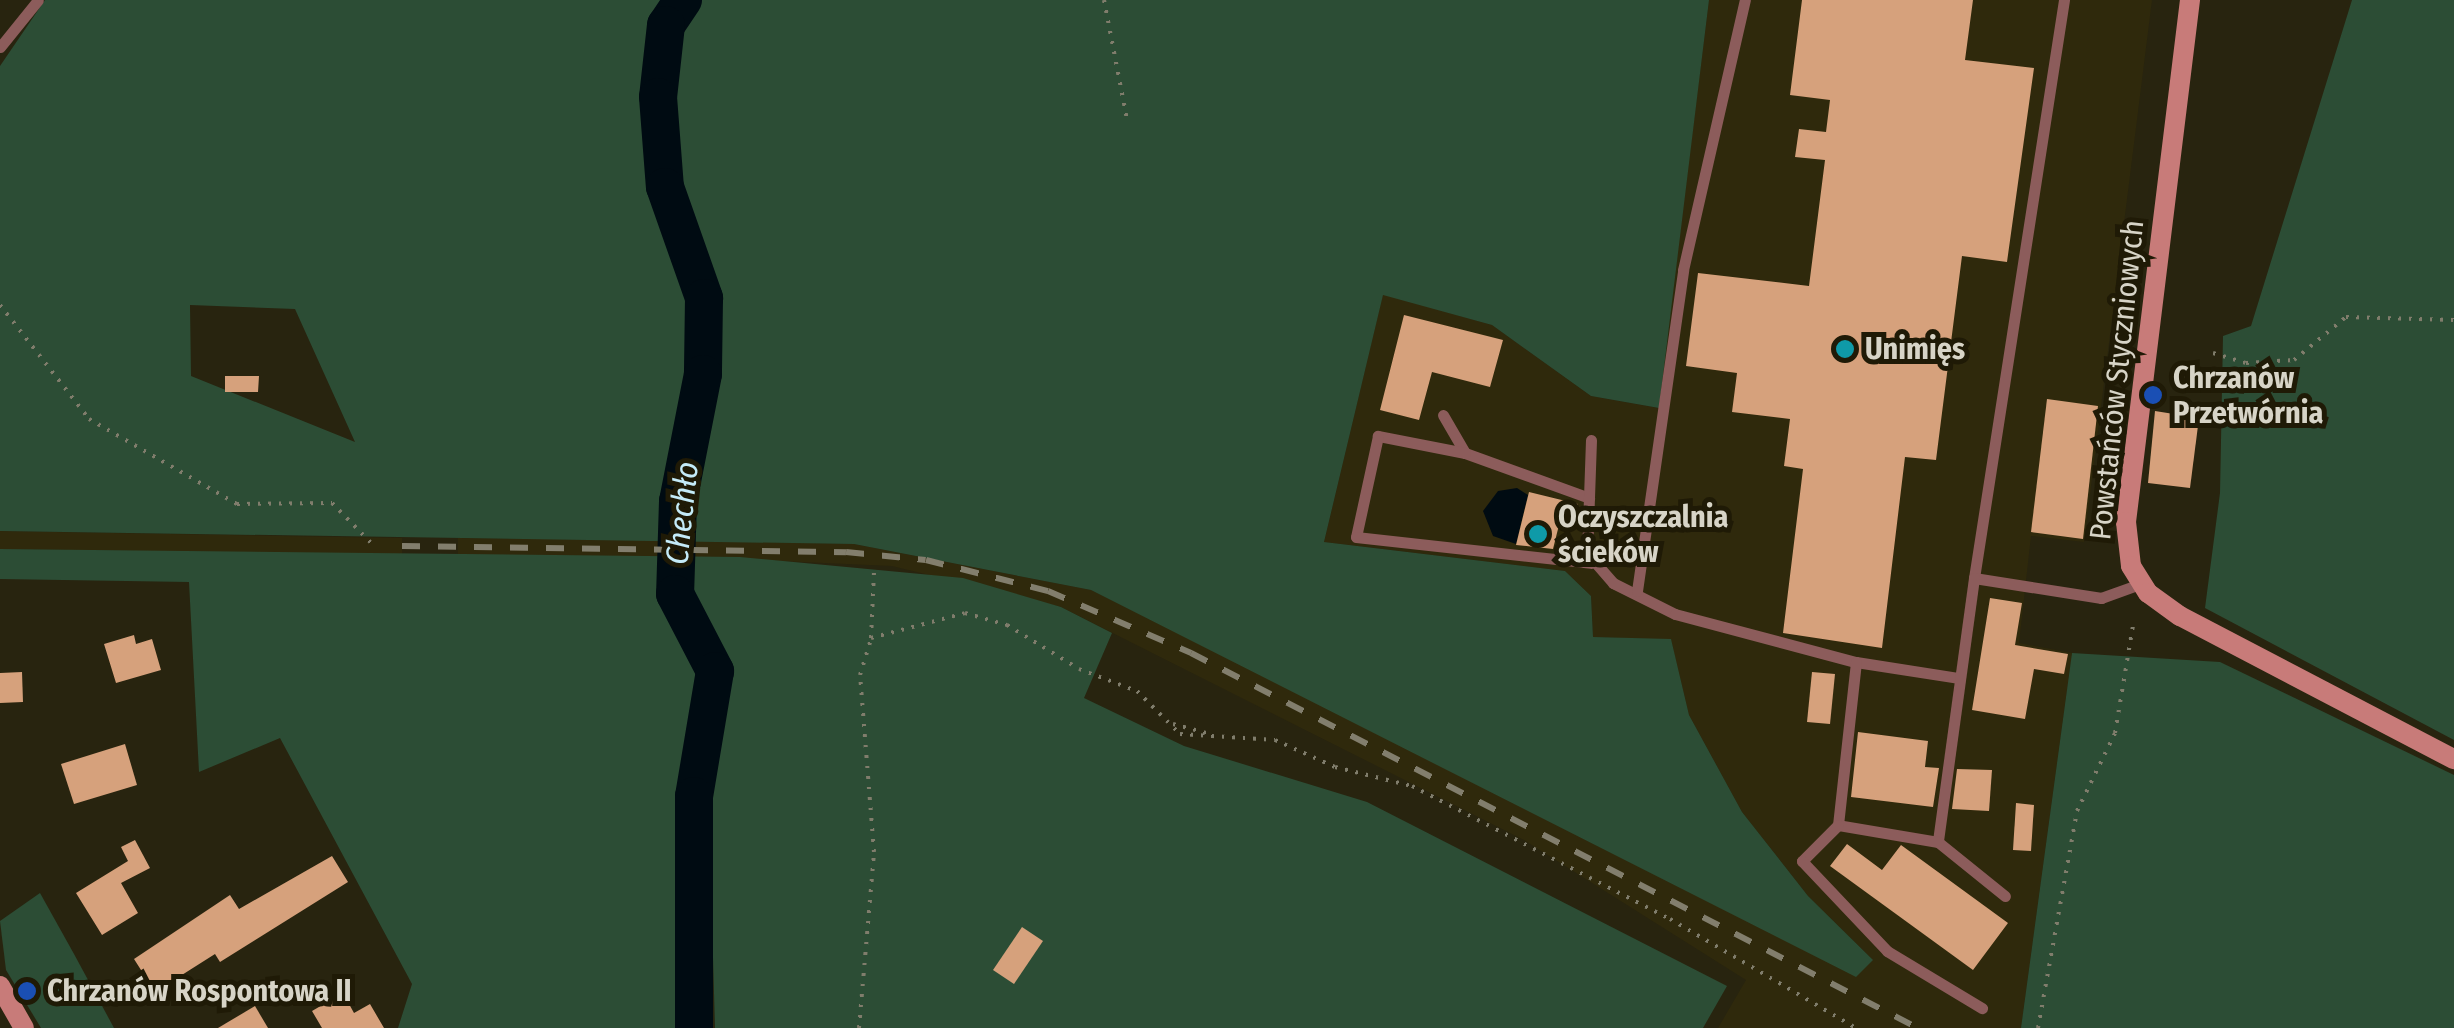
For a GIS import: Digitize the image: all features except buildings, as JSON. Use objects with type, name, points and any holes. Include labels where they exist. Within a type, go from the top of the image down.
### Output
[{"type":"street","name":"Powstańców Styczniowych","points":[[2140,584],[2126,522],[2190,0]]},
{"type":"street","points":[[2140,584],[2180,616],[2454,759]]},
{"type":"street","points":[[0,986],[24,1028]]},
{"type":"lane","points":[[0,48],[38,0]]},
{"type":"lane","points":[[1637,592],[1683,270],[1745,0]]},
{"type":"lane","points":[[1938,842],[1958,678],[2064,0]]},
{"type":"lane","points":[[1443,414],[1466,453]]},
{"type":"lane","points":[[1589,498],[1466,453],[1378,436],[1356,537],[1591,563],[1653,607],[1856,662],[1958,678]]},
{"type":"lane","points":[[1591,440],[1591,563]]},
{"type":"lane","points":[[1974,578],[2100,598],[2140,584]]},
{"type":"lane","points":[[1856,662],[1838,825],[1802,862],[1886,950],[1982,1008]]},
{"type":"lane","points":[[1838,825],[1938,842],[2005,896]]},
{"type":"path","points":[[1104,0],[1127,120]]},
{"type":"path","points":[[0,306],[89,419],[237,504],[332,503],[374,545]]},
{"type":"path","points":[[2213,353],[2246,363],[2294,360],[2346,317],[2454,320]]},
{"type":"path","points":[[860,1028],[874,852],[860,675],[871,638],[874,571]]},
{"type":"path","points":[[871,638],[965,614],[988,618],[1078,669],[1138,691],[1180,734],[1275,740],[1335,767],[1412,786],[1670,919],[1856,1028]]},
{"type":"path","points":[[2038,1028],[2077,811],[2115,733],[2133,625]]},
{"type":"shaded area","points":[[1709,0],[2152,0],[2084,542],[2031,536],[2019,643],[2072,653],[2021,1028],[1718,1028],[1746,980],[1524,840],[1061,607],[892,566],[685,557],[685,540],[854,544],[1091,590],[1407,747],[1872,959],[1808,896],[1742,812],[1689,715],[1671,640],[1593,637],[1591,596],[1565,571],[1324,542],[1383,294],[1492,325],[1591,396],[1658,408]]},
{"type":"shaded area","points":[[1517,488],[1528,495],[1516,544],[1493,536],[1483,511],[1498,491]]},
{"type":"shaded area","points":[[0,531],[402,538],[402,555],[0,549]]},
{"type":"shaded area","points":[[458,538],[664,540],[664,557],[458,555]]},
{"type":"green space","points":[[45,0],[1709,0],[1659,408],[1591,396],[1492,325],[1383,295],[1324,542],[1565,571],[1591,596],[1593,637],[1671,639],[1689,715],[1742,812],[1808,896],[1873,960],[1856,977],[1091,590],[854,544],[0,531],[0,66]],"holes":[[[190,305],[295,309],[355,442],[191,376]]]},
{"type":"green space","points":[[2352,0],[2454,0],[2454,740],[2205,608],[2220,493],[2223,336],[2251,326]]},
{"type":"green space","points":[[0,549],[740,557],[963,578],[1061,607],[1112,633],[1084,698],[1184,746],[1367,802],[1727,986],[1703,1028],[715,1028],[704,639],[703,1028],[398,1028],[412,984],[280,738],[199,772],[189,582],[0,579]]},
{"type":"green space","points":[[2072,653],[2220,662],[2454,775],[2454,1028],[2021,1028]]},
{"type":"green space","points":[[40,893],[114,1028],[41,1028],[6,970],[0,921]]},
{"type":"waterway","name":"Chechło","points":[[683,0],[666,25],[658,97],[665,187],[704,298],[703,374],[678,501],[675,594],[715,671],[694,796],[694,1028]]},
{"type":"waterway","points":[[711,680],[727,680]]},
{"type":"railway","points":[[402,546],[846,552],[926,560],[1048,591],[1191,653],[1918,1028]]},
{"type":"place","name":"Unimięs","points":[[1845,349]]},
{"type":"place","name":"Chrzanów Przetwórnia","points":[[2153,395]]},
{"type":"place","name":"Oczyszczalnia ścieków","points":[[1538,534]]},
{"type":"place","name":"Chrzanów Rospontowa II","points":[[27,991]]}]
